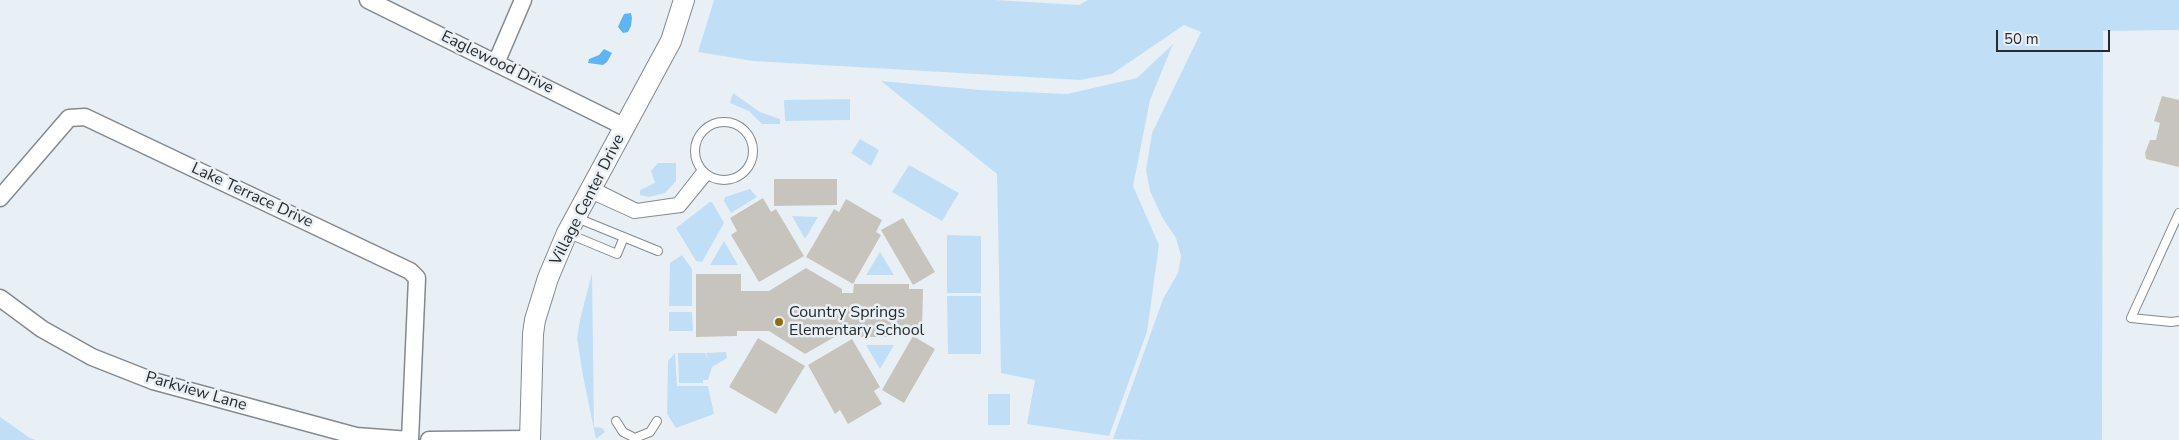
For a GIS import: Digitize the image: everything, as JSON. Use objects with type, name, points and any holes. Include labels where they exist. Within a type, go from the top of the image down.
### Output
[{"type":"street","name":"Eaglewood Drive","points":[[368,0],[625,127]]},
{"type":"street","points":[[496,63],[523,0]]},
{"type":"street","name":"Village Center Drive","points":[[530,440],[535,320],[548,278],[571,225],[671,41],[684,0]]},
{"type":"street","name":"Lake Terrace Drive","points":[[0,198],[69,118],[85,117],[410,271],[417,278],[410,440]]},
{"type":"street","name":"Parkview Lane","points":[[0,298],[42,329],[92,357],[152,381],[356,436],[410,440]]},
{"type":"street","points":[[428,440],[530,440]]},
{"type":"lane","points":[[729,123],[739,126],[746,132],[753,148],[749,166],[734,178],[725,180],[716,179],[705,172],[697,159],[696,150],[698,140],[703,132],[710,126],[729,123]]},
{"type":"lane","points":[[590,189],[637,208],[677,202],[705,172]]},
{"type":"lane","points":[[2179,213],[2131,318],[2179,321]]},
{"type":"lane","points":[[571,225],[617,254],[624,237]]},
{"type":"lane","points":[[571,225],[624,237],[658,252]]},
{"type":"lane","points":[[616,421],[623,432],[635,438],[650,432],[657,421]]},
{"type":"shaded area","points":[[714,0],[995,0],[1079,5],[1088,0],[2179,0],[2179,30],[2103,31],[2102,440],[1144,440],[1113,439],[1163,299],[1178,273],[1181,256],[1176,238],[1162,217],[1150,191],[1146,170],[1152,133],[1201,32],[1184,25],[1112,74],[1080,80],[753,61],[698,52]]},
{"type":"shaded area","points":[[1173,44],[1150,100],[1133,186],[1159,245],[1147,332],[1109,436],[1027,424],[1035,380],[1001,373],[997,174],[881,81],[980,90],[1067,94],[1137,78]]},
{"type":"shaded area","points":[[733,93],[760,112],[780,119],[780,124],[762,124],[749,111],[730,103]]},
{"type":"shaded area","points":[[850,99],[850,120],[785,121],[784,100]]},
{"type":"shaded area","points":[[860,139],[879,150],[871,166],[851,153]]},
{"type":"shaded area","points":[[658,163],[676,163],[676,181],[665,193],[649,197],[640,195],[640,190],[655,183],[651,171]]},
{"type":"shaded area","points":[[909,165],[959,193],[942,221],[892,192]]},
{"type":"shaded area","points":[[750,189],[757,197],[731,213],[724,201],[725,197]]},
{"type":"shaded area","points":[[712,202],[724,223],[702,262],[696,261],[676,228]]},
{"type":"shaded area","points":[[792,216],[818,217],[805,239]]},
{"type":"shaded area","points":[[947,235],[981,236],[981,293],[947,293]]},
{"type":"shaded area","points":[[724,241],[738,265],[710,265]]},
{"type":"shaded area","points":[[880,252],[894,275],[866,275]]},
{"type":"shaded area","points":[[682,255],[692,269],[692,306],[669,306],[670,263]]},
{"type":"shaded area","points":[[592,273],[594,427],[602,428],[605,432],[596,439],[577,338]]},
{"type":"shaded area","points":[[947,296],[981,296],[981,354],[948,354]]},
{"type":"shaded area","points":[[669,312],[692,312],[693,331],[669,331]]},
{"type":"shaded area","points":[[866,345],[894,345],[880,369]]},
{"type":"shaded area","points":[[726,352],[727,358],[712,367],[708,380],[703,380],[703,383],[679,383],[678,353],[705,353],[709,361],[706,353]]},
{"type":"shaded area","points":[[675,353],[677,386],[708,386],[714,414],[676,428],[667,414],[668,361]]},
{"type":"shaded area","points":[[988,394],[1010,394],[1010,425],[988,425]]},
{"type":"shaded area","points":[[0,417],[30,438],[36,440],[0,440]]},
{"type":"water","points":[[631,13],[631,26],[628,32],[623,33],[618,27],[624,14]]},
{"type":"water","points":[[604,49],[612,53],[607,62],[603,65],[588,63],[589,59],[599,55]]},
{"type":"building","points":[[2162,96],[2179,100],[2179,167],[2146,159],[2145,153],[2150,140],[2156,140],[2160,123],[2154,121]]},
{"type":"building","points":[[774,179],[837,179],[837,205],[774,206]]},
{"type":"building","points":[[763,198],[771,212],[776,209],[804,256],[759,282],[731,235],[737,231],[730,218]]},
{"type":"building","points":[[846,199],[882,220],[876,232],[881,235],[853,284],[806,257],[834,209],[839,212]]},
{"type":"building","points":[[903,218],[935,272],[913,285],[881,230]]},
{"type":"building","points":[[806,268],[842,289],[842,293],[853,293],[854,284],[909,284],[909,289],[923,289],[922,332],[909,332],[909,337],[853,337],[853,329],[843,329],[843,332],[805,354],[769,331],[737,331],[737,336],[696,337],[696,274],[741,274],[741,291],[769,291]]},
{"type":"building","points":[[913,336],[935,349],[904,403],[882,390]]},
{"type":"building","points":[[758,338],[805,366],[776,414],[729,387]]},
{"type":"building","points":[[852,339],[880,387],[874,391],[882,404],[848,424],[840,410],[835,414],[808,365]]},
{"type":"place","name":"Country Springs Elementary School","points":[[779,322]]}]
